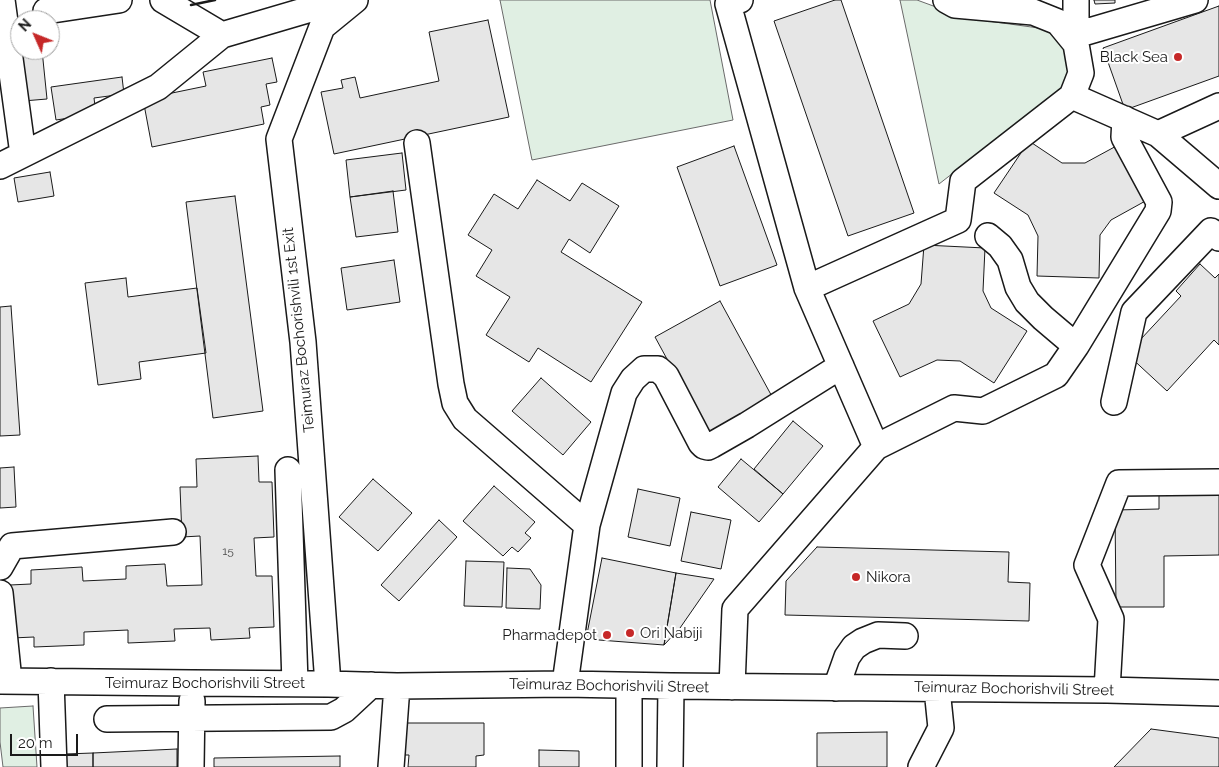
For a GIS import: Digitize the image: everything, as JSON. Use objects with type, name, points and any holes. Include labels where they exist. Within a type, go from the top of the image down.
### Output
[{"type":"street","points":[[2,0],[23,154]]},
{"type":"street","points":[[53,10],[119,0]]},
{"type":"street","points":[[163,0],[222,35]]},
{"type":"street","points":[[0,166],[158,87],[222,35],[341,0]]},
{"type":"street","name":"Teimuraz Bochorishvili 1st Exit","points":[[328,684],[303,342],[279,138],[322,27],[355,0]]},
{"type":"street","points":[[740,0],[728,4],[807,288],[876,447]]},
{"type":"street","points":[[946,0],[955,5],[1033,12],[1058,22],[1076,40]]},
{"type":"street","points":[[807,288],[958,220],[963,181],[1072,96],[1081,73],[1076,40],[1076,0]]},
{"type":"street","points":[[1076,40],[1194,0]]},
{"type":"street","points":[[1072,96],[1158,134],[1219,186]]},
{"type":"street","points":[[1158,134],[1219,106]]},
{"type":"street","points":[[732,687],[734,609],[876,447],[954,408],[983,411],[1056,375],[1076,346],[1158,211],[1159,202],[1124,137],[1125,120]]},
{"type":"street","points":[[417,143],[455,403],[465,419],[587,525]]},
{"type":"street","points":[[1114,402],[1134,312],[1211,231],[1219,238]]},
{"type":"street","points":[[988,236],[1000,246],[1010,260],[1018,287],[1028,302],[1043,318],[1076,346]]},
{"type":"street","points":[[565,684],[587,525],[624,393],[633,379],[644,370],[658,369],[666,376],[701,443],[708,447],[841,366]]},
{"type":"street","points":[[288,470],[295,683]]},
{"type":"street","points":[[1107,690],[1111,619],[1087,565],[1119,482],[1219,482]]},
{"type":"street","points":[[0,567],[12,546],[174,532]]},
{"type":"street","points":[[0,593],[5,681]]},
{"type":"street","points":[[836,688],[847,657],[854,646],[878,635],[905,636]]},
{"type":"street","name":"Teimuraz Bochorishvili Street","points":[[5,681],[295,683],[397,686],[565,684],[1219,693]]},
{"type":"street","points":[[51,682],[54,767]]},
{"type":"street","points":[[191,767],[192,683]]},
{"type":"street","points":[[107,719],[331,717],[344,710],[371,685]]},
{"type":"street","points":[[391,767],[397,686]]},
{"type":"street","points":[[629,686],[630,767]]},
{"type":"street","points":[[670,767],[671,686]]},
{"type":"street","points":[[921,767],[940,728],[937,689]]},
{"type":"green space","points":[[500,0],[710,0],[733,120],[532,160]]},
{"type":"green space","points":[[900,0],[917,0],[966,18],[1046,29],[1064,48],[1070,70],[1063,87],[939,184]]},
{"type":"green space","points":[[33,706],[37,767],[3,767],[0,742],[0,708]]},
{"type":"building","points":[[835,0],[841,0],[914,213],[848,236],[774,21]]},
{"type":"building","points":[[1094,0],[1115,0],[1115,3],[1095,4]]},
{"type":"building","points":[[1219,6],[1219,76],[1125,110],[1103,48]]},
{"type":"building","points":[[488,20],[509,117],[334,154],[321,92],[343,88],[341,80],[355,77],[360,98],[439,81],[429,32]]},
{"type":"building","points":[[272,58],[277,82],[266,84],[270,105],[261,107],[264,124],[152,147],[143,99],[206,86],[203,72]]},
{"type":"building","points":[[19,60],[43,60],[47,99],[23,101]]},
{"type":"building","points":[[122,77],[124,94],[94,98],[96,114],[56,120],[51,87]]},
{"type":"building","points":[[1029,141],[1062,163],[1085,163],[1120,144],[1149,199],[1111,220],[1100,235],[1099,278],[1037,276],[1038,236],[1028,215],[994,193]]},
{"type":"building","points":[[734,146],[777,265],[720,286],[677,167]]},
{"type":"building","points":[[402,153],[406,190],[350,197],[346,160]]},
{"type":"building","points":[[50,172],[54,196],[18,202],[14,178]]},
{"type":"building","points":[[537,180],[570,201],[582,183],[619,206],[590,253],[569,239],[561,252],[642,302],[591,382],[538,348],[529,362],[486,335],[510,297],[476,276],[492,250],[468,235],[494,194],[518,209]]},
{"type":"building","points":[[393,191],[398,232],[356,237],[350,197]]},
{"type":"building","points":[[235,196],[263,411],[213,418],[186,202]]},
{"type":"building","points":[[924,245],[985,248],[983,291],[991,308],[1027,331],[994,383],[960,361],[937,360],[900,377],[873,321],[909,304],[921,284]]},
{"type":"building","points":[[394,260],[400,302],[347,310],[341,268]]},
{"type":"building","points":[[1200,264],[1215,278],[1219,274],[1219,345],[1214,340],[1167,391],[1127,354],[1181,296],[1176,291]]},
{"type":"building","points":[[126,278],[128,297],[197,288],[206,353],[139,362],[141,379],[98,385],[85,283]]},
{"type":"building","points":[[720,301],[775,402],[710,438],[655,337]]},
{"type":"building","points":[[11,306],[20,435],[0,436],[0,307]]},
{"type":"building","points":[[541,378],[591,422],[563,455],[512,411]]},
{"type":"building","points":[[793,421],[823,446],[783,494],[754,469]]},
{"type":"building","points":[[258,456],[259,482],[272,482],[274,537],[254,538],[256,576],[272,576],[274,627],[249,628],[250,638],[211,640],[210,628],[174,629],[175,641],[128,643],[128,630],[84,632],[84,645],[34,647],[34,637],[12,638],[10,585],[31,584],[31,570],[82,567],[83,581],[126,579],[126,566],[165,564],[167,586],[202,585],[200,536],[182,537],[180,487],[197,487],[196,459]]},
{"type":"building","points":[[741,459],[783,494],[759,522],[718,487]]},
{"type":"building","points":[[14,467],[16,507],[0,508],[0,468]]},
{"type":"building","points":[[373,479],[412,513],[378,551],[339,517]]},
{"type":"building","points":[[494,486],[535,522],[525,533],[531,538],[518,552],[512,547],[503,556],[463,521]]},
{"type":"building","points":[[638,489],[680,498],[670,546],[628,537]]},
{"type":"building","points":[[1159,491],[1219,491],[1219,555],[1164,556],[1164,607],[1116,607],[1115,510],[1159,509]]},
{"type":"building","points":[[691,512],[731,520],[721,569],[681,561]]},
{"type":"building","points":[[439,520],[457,537],[399,601],[381,585]]},
{"type":"building","points":[[817,547],[1009,552],[1008,582],[1030,583],[1029,621],[785,615],[786,581]]},
{"type":"building","points":[[602,558],[676,573],[664,645],[586,639]]},
{"type":"building","points":[[466,561],[504,562],[502,607],[464,606]]},
{"type":"building","points":[[507,568],[530,569],[541,585],[540,609],[506,608]]},
{"type":"building","points":[[676,573],[714,579],[680,628],[664,645]]},
{"type":"building","points":[[400,723],[484,723],[484,755],[476,756],[476,767],[408,767],[409,755],[400,755]]},
{"type":"building","points":[[1151,729],[1219,738],[1219,767],[1114,767]]},
{"type":"building","points":[[887,732],[887,767],[817,767],[817,733]]},
{"type":"building","points":[[177,749],[177,767],[93,767],[93,753]]},
{"type":"building","points":[[539,750],[579,751],[579,767],[539,767]]},
{"type":"building","points":[[93,753],[93,767],[65,767],[65,754]]},
{"type":"building","points":[[340,756],[340,767],[214,767],[214,758]]},
{"type":"wall","points":[[191,5],[215,0]]},
{"type":"place","name":"Black Sea","points":[[1178,57]]},
{"type":"place","name":"Nikora","points":[[856,577]]},
{"type":"place","name":"Ori Nabiji","points":[[630,633]]},
{"type":"place","name":"Pharmadepot","points":[[607,635]]}]
